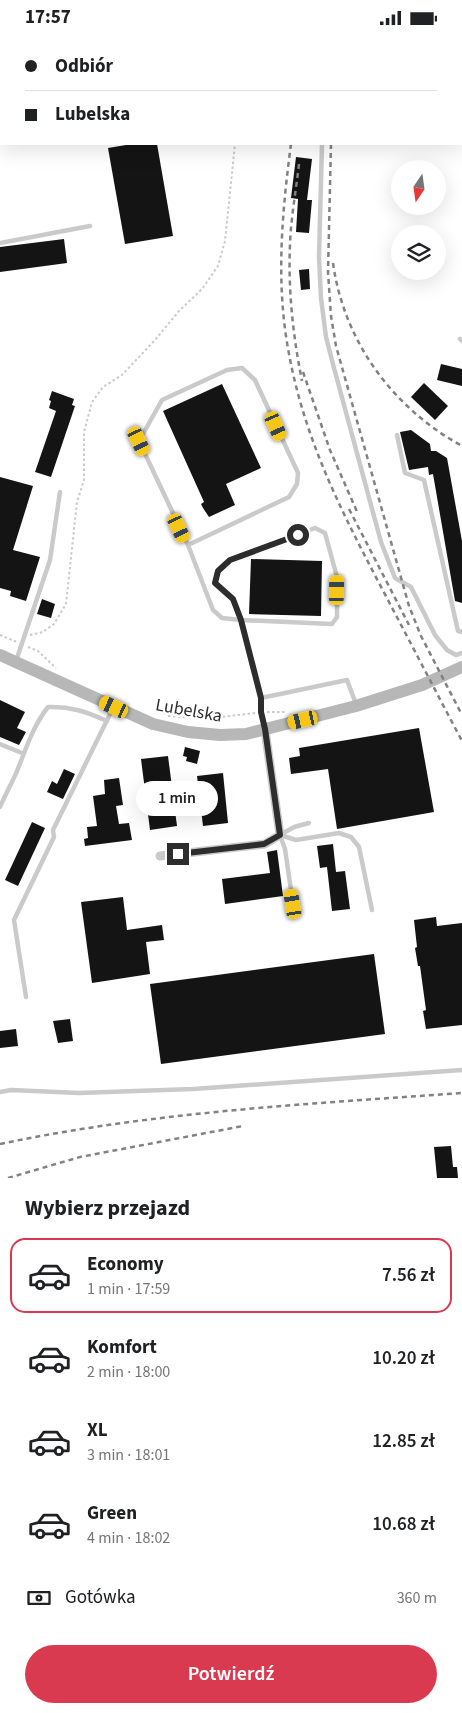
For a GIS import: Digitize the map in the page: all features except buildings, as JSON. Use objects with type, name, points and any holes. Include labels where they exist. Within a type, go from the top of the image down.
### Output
[{"type":"street","name":"Lubelska","points":[[0,655],[153,723],[188,732],[237,735],[356,706],[422,685],[451,670],[462,667]]},
{"type":"street","points":[[160,856],[264,844],[280,835],[265,729]]},
{"type":"lane","points":[[322,145],[319,257],[321,298],[326,337],[381,542],[395,578],[411,587],[435,635],[447,650],[456,655],[462,653]]},
{"type":"lane","points":[[0,243],[90,226]]},
{"type":"lane","points":[[188,545],[289,497],[297,484],[298,473],[255,380],[242,368],[227,370],[162,400],[139,441],[188,545],[213,609],[222,618],[241,620],[332,624],[337,617],[337,577],[325,533],[315,528],[230,560],[218,571],[215,583],[233,599],[241,620],[261,698],[261,712],[265,729]]},
{"type":"lane","points":[[397,435],[405,473],[424,481],[458,631],[462,632]]},
{"type":"lane","points":[[15,662],[50,560],[60,492]]},
{"type":"lane","points":[[261,698],[347,680],[356,706]]},
{"type":"lane","points":[[0,807],[17,770],[22,753],[40,717],[48,707],[64,707],[89,713],[107,721]]},
{"type":"lane","points":[[26,997],[14,920],[54,837],[53,830],[114,707]]},
{"type":"lane","points":[[0,744],[22,753]]},
{"type":"lane","points":[[280,835],[294,827],[309,823]]},
{"type":"lane","points":[[280,835],[296,840],[339,833],[351,837],[359,847],[372,910]]},
{"type":"lane","points":[[280,835],[285,849],[293,904]]},
{"type":"lane","points":[[0,1092],[11,1090],[78,1093],[193,1089],[462,1070]]},
{"type":"path","points":[[24,636],[44,632],[54,624],[66,603],[78,502],[84,480],[84,432],[92,401],[103,387],[122,375],[155,340],[179,311],[202,289],[218,266],[224,241],[235,145]]},
{"type":"path","points":[[0,635],[38,651],[58,671]]},
{"type":"path","points":[[166,715],[204,719],[261,712],[290,713]]},
{"type":"railway","points":[[291,145],[283,213],[281,283],[285,329],[299,397],[320,461],[333,491],[462,741]]},
{"type":"railway","points":[[331,145],[328,272],[331,316],[336,346],[409,606],[421,636],[462,715]]},
{"type":"railway","points":[[299,164],[292,214],[290,278],[294,330],[302,381]]},
{"type":"railway","points":[[333,263],[339,292],[348,320],[360,346],[376,370],[414,412],[462,446]]},
{"type":"railway","points":[[303,372],[330,450],[358,514]]},
{"type":"railway","points":[[349,509],[409,625]]},
{"type":"railway","points":[[0,1144],[57,1133],[172,1117],[462,1093]]},
{"type":"railway","points":[[8,1178],[80,1157],[243,1126]]},
{"type":"route","points":[[178,854],[264,844],[280,835],[261,712],[261,698],[241,620],[233,599],[215,583],[218,571],[230,560],[298,535]]}]
